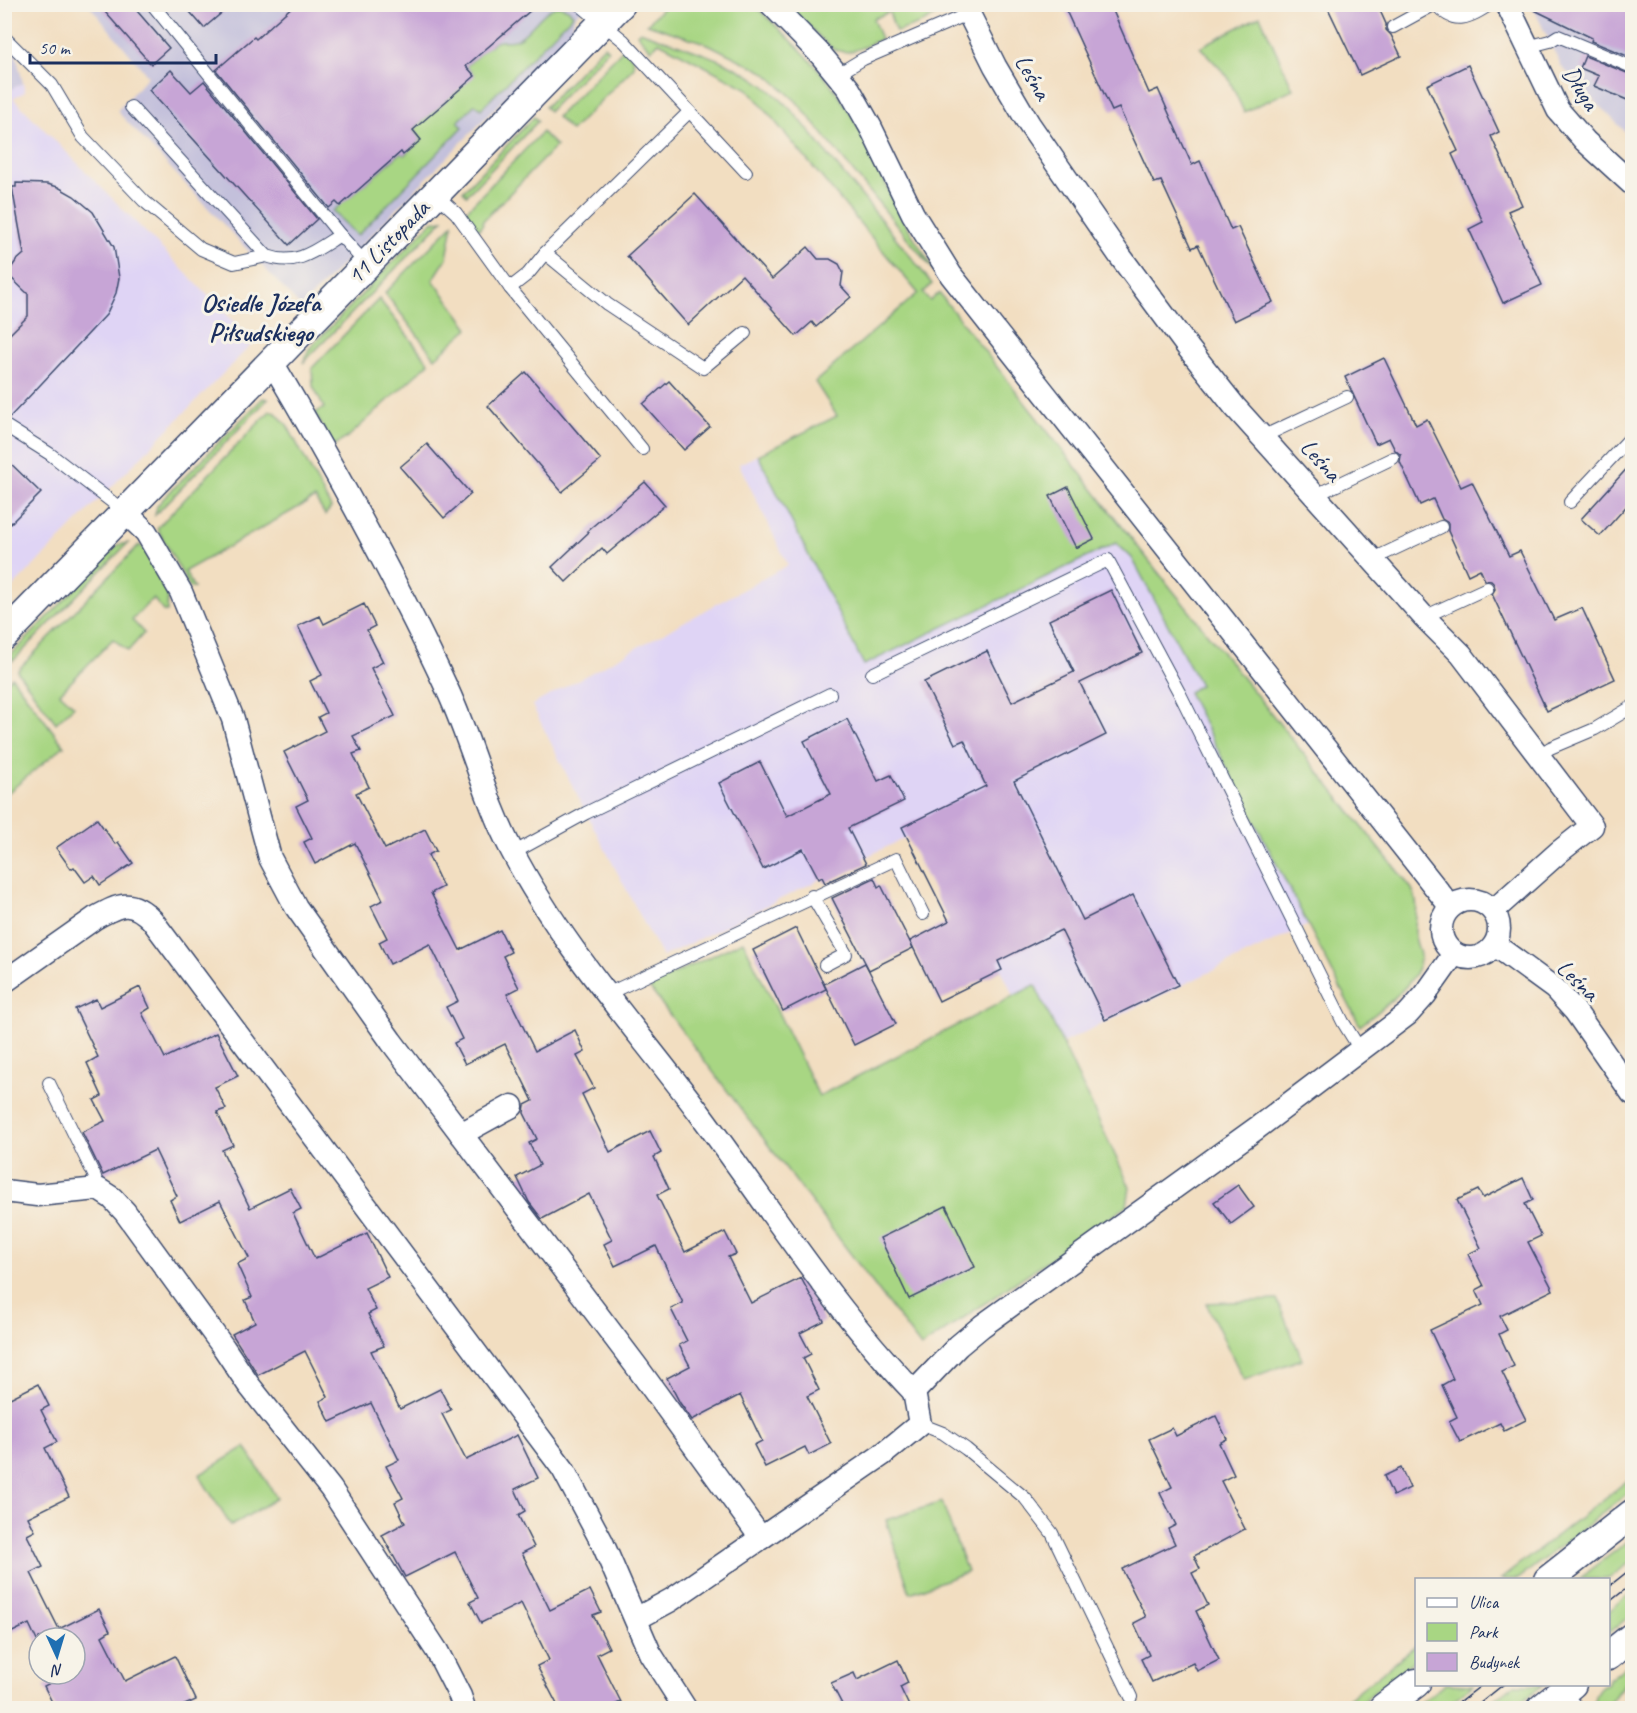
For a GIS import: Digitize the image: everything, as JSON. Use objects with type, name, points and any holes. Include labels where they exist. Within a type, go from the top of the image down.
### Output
[{"type":"street","name":"11 Listopada","points":[[4,636],[621,4]]},
{"type":"street","points":[[771,4],[838,74],[871,128],[917,222],[951,275],[1450,906]]},
{"type":"street","name":"Długa","points":[[1507,4],[1558,110],[1586,141],[1632,184]]},
{"type":"street","name":"Leśna","points":[[966,9],[995,66],[1029,124],[1108,239],[1196,358],[1235,407],[1424,617],[1461,654],[1592,826],[1493,911]]},
{"type":"street","points":[[272,362],[356,508],[450,694],[499,825],[544,907],[607,994],[700,1114],[855,1327],[914,1392],[920,1424],[882,1455],[671,1600],[636,1619]]},
{"type":"street","points":[[125,512],[146,531],[181,592],[233,719],[270,858],[296,907],[384,1031],[637,1367],[761,1538]]},
{"type":"street","points":[[1472,899],[1484,903],[1493,911],[1499,922],[1499,934],[1495,945],[1486,953],[1476,958],[1464,958],[1454,954],[1444,945],[1440,927],[1443,915],[1450,906],[1472,899]]},
{"type":"street","points":[[4,982],[95,918],[110,910],[129,905],[136,906],[145,912],[558,1461],[591,1518],[650,1653],[685,1708]]},
{"type":"street","name":"Leśna","points":[[1495,945],[1556,989],[1575,1011],[1632,1093]]},
{"type":"street","points":[[914,1392],[958,1346],[982,1326],[1257,1128],[1408,1014],[1425,995],[1454,954]]},
{"type":"street","points":[[461,1134],[512,1106]]},
{"type":"street","points":[[4,1191],[37,1195],[98,1189],[112,1198],[125,1212],[248,1384],[331,1489],[437,1651],[464,1708]]},
{"type":"street","points":[[1551,1578],[1632,1514]]},
{"type":"street","points":[[1610,1654],[1632,1637]]},
{"type":"street","points":[[1383,1708],[1415,1684]]},
{"type":"lane","points":[[152,4],[366,264]]},
{"type":"lane","points":[[579,4],[624,41],[746,172]]},
{"type":"lane","points":[[1393,27],[1435,4],[1452,18],[1460,19],[1491,4]]},
{"type":"lane","points":[[838,74],[863,59],[966,9]]},
{"type":"lane","points":[[1527,47],[1550,41],[1558,36],[1632,67]]},
{"type":"lane","points":[[4,37],[52,85],[83,137],[144,201],[201,249],[234,263],[267,256]]},
{"type":"lane","points":[[131,107],[267,256],[279,261],[292,260],[307,255],[340,235]]},
{"type":"lane","points":[[510,288],[528,274],[545,253],[690,112]]},
{"type":"lane","points":[[435,194],[456,213],[510,288],[642,448]]},
{"type":"lane","points":[[545,253],[607,303],[704,368],[745,333]]},
{"type":"lane","points":[[1263,437],[1283,425],[1347,397]]},
{"type":"lane","points":[[4,425],[50,454],[125,512]]},
{"type":"lane","points":[[1570,502],[1632,436]]},
{"type":"lane","points":[[1316,495],[1393,458]]},
{"type":"lane","points":[[1373,559],[1441,527]]},
{"type":"lane","points":[[873,674],[1108,560],[1181,696],[1338,1013],[1351,1038],[1361,1051]]},
{"type":"lane","points":[[1424,617],[1487,588]]},
{"type":"lane","points":[[513,853],[596,808],[830,694]]},
{"type":"lane","points":[[1538,756],[1550,748],[1594,729],[1632,707]]},
{"type":"lane","points":[[607,994],[812,896],[896,859],[923,914]]},
{"type":"lane","points":[[812,896],[846,954],[825,965]]},
{"type":"lane","points":[[49,1083],[98,1189]]},
{"type":"lane","points":[[920,1424],[943,1433],[966,1449],[1025,1498],[1039,1515],[1052,1533],[1131,1697]]},
{"type":"shaded area","points":[[4,5],[23,83],[5,92],[4,92]]},
{"type":"shaded area","points":[[89,5],[586,5],[574,17],[572,29],[301,307],[117,111],[148,76]]},
{"type":"shaded area","points":[[1532,5],[1632,5],[1632,139],[1561,66]]},
{"type":"shaded area","points":[[23,83],[25,92],[13,98],[254,342],[5,595],[4,92]]},
{"type":"shaded area","points":[[758,455],[864,664],[1116,543],[1132,558],[1200,685],[1189,693],[1308,925],[1062,1043],[1035,985],[1014,996],[972,910],[949,921],[907,837],[662,957],[532,705],[788,565],[739,464]]},
{"type":"green space","points":[[666,5],[754,5],[790,39],[824,76],[852,115],[901,215],[939,277],[796,101],[764,72],[708,44],[647,24]]},
{"type":"green space","points":[[787,5],[944,5],[941,11],[930,19],[896,32],[889,12],[873,19],[881,39],[855,50],[842,52],[829,46]]},
{"type":"green space","points":[[559,6],[568,9],[573,15],[481,109],[475,104],[458,122],[463,127],[357,236],[333,211],[401,153],[404,155],[421,140],[413,130],[474,75],[466,66],[480,53],[496,42],[519,38],[547,11]]},
{"type":"green space","points":[[1260,16],[1293,89],[1244,112],[1228,77],[1200,47]]},
{"type":"green space","points":[[640,31],[733,66],[771,91],[799,119],[932,284],[923,293],[930,301],[939,293],[1150,562],[1412,889],[1417,907],[1415,935],[1420,954],[1418,967],[1413,977],[1397,996],[1360,1026],[1188,692],[1200,685],[1132,558],[1116,543],[864,665],[758,455],[837,416],[815,382],[918,293],[748,89],[659,42],[651,50],[637,34]]},
{"type":"green space","points":[[604,46],[608,50],[549,111],[545,107]]},
{"type":"green space","points":[[624,48],[633,58],[634,67],[571,131],[557,117]]},
{"type":"green space","points":[[534,117],[538,121],[467,195],[463,191]]},
{"type":"green space","points":[[542,132],[556,146],[482,222],[478,230],[465,212]]},
{"type":"green space","points":[[443,220],[303,363],[309,349],[432,222]]},
{"type":"green space","points":[[453,224],[447,258],[433,280],[469,328],[435,358],[385,293]]},
{"type":"green space","points":[[379,299],[429,363],[347,438],[333,446],[315,413],[324,408],[313,386],[312,368]]},
{"type":"green space","points":[[263,398],[268,399],[155,515],[157,506],[163,499]]},
{"type":"green space","points":[[270,411],[276,413],[287,425],[331,508],[325,515],[315,498],[185,571],[194,588],[190,588],[157,528]]},
{"type":"green space","points":[[128,543],[13,661],[10,656],[118,545]]},
{"type":"green space","points":[[139,545],[145,549],[168,591],[167,612],[163,611],[153,598],[132,620],[144,633],[128,651],[113,639],[60,693],[74,706],[56,723],[17,671]]},
{"type":"green space","points":[[12,677],[64,746],[5,795],[5,684]]},
{"type":"green space","points":[[743,941],[819,1096],[1035,985],[1130,1187],[1127,1206],[921,1347],[648,986]]},
{"type":"green space","points":[[1277,1300],[1302,1359],[1244,1380],[1206,1303]]},
{"type":"green space","points":[[245,1447],[277,1498],[231,1526],[199,1475]]},
{"type":"green space","points":[[1632,1477],[1632,1490],[1519,1578],[1502,1578]]},
{"type":"green space","points":[[942,1502],[967,1572],[910,1593],[886,1520]]},
{"type":"green space","points":[[1632,1538],[1632,1561],[1609,1578],[1580,1578]]},
{"type":"green space","points":[[1632,1592],[1632,1614],[1610,1632],[1610,1610]]},
{"type":"green space","points":[[1415,1647],[1415,1660],[1354,1708],[1336,1708]]},
{"type":"green space","points":[[1632,1661],[1632,1675],[1606,1708],[1595,1708],[1596,1693],[1602,1686],[1610,1686],[1610,1679]]},
{"type":"green space","points":[[1442,1686],[1472,1686],[1443,1708],[1414,1708]]},
{"type":"green space","points":[[1513,1686],[1542,1686],[1512,1708],[1484,1708]]},
{"type":"building","points":[[98,4],[131,4],[169,48],[151,64]]},
{"type":"building","points":[[183,4],[232,4],[204,28]]},
{"type":"building","points":[[295,4],[538,4],[466,66],[475,76],[413,130],[421,140],[403,155],[401,152],[340,206],[336,202],[329,208],[216,70],[254,37],[256,39]]},
{"type":"building","points":[[1063,4],[1110,4],[1149,93],[1158,89],[1192,165],[1200,161],[1231,230],[1238,227],[1273,302],[1234,321],[1198,245],[1192,248],[1161,181],[1154,183],[1119,108],[1112,111]]},
{"type":"building","points":[[1326,4],[1377,4],[1386,24],[1386,30],[1391,35],[1401,56],[1360,75]]},
{"type":"building","points":[[1522,4],[1632,4],[1632,58],[1591,41],[1592,38]]},
{"type":"building","points":[[1585,56],[1632,75],[1632,102],[1594,86],[1599,76],[1580,68]]},
{"type":"building","points":[[1468,65],[1499,132],[1491,136],[1522,205],[1508,211],[1542,285],[1503,303],[1469,229],[1483,222],[1452,154],[1458,151],[1427,85]]},
{"type":"building","points":[[171,70],[191,92],[204,81],[317,219],[289,245],[149,90]]},
{"type":"building","points":[[16,183],[47,184],[58,187],[74,196],[93,212],[114,247],[119,278],[116,293],[106,315],[9,418],[4,417],[4,340],[28,316],[28,294],[7,274],[24,254],[12,187],[16,187]]},
{"type":"building","points":[[695,194],[772,279],[808,247],[818,259],[830,259],[839,264],[843,272],[841,286],[851,297],[816,327],[812,322],[796,336],[742,275],[688,325],[627,256]]},
{"type":"building","points":[[1384,358],[1416,425],[1427,419],[1461,487],[1472,482],[1509,556],[1520,551],[1554,620],[1582,608],[1615,679],[1547,711],[1492,594],[1495,589],[1494,584],[1485,580],[1480,569],[1468,575],[1448,531],[1448,523],[1442,519],[1433,499],[1420,505],[1400,462],[1401,455],[1395,450],[1389,438],[1376,444],[1345,377]]},
{"type":"building","points":[[526,372],[601,460],[562,492],[488,406]]},
{"type":"building","points":[[669,381],[710,427],[684,450],[643,404]]},
{"type":"building","points":[[427,444],[471,494],[444,518],[400,467]]},
{"type":"building","points":[[4,457],[41,493],[4,530]]},
{"type":"building","points":[[1632,463],[1632,500],[1600,536],[1581,519]]},
{"type":"building","points":[[645,482],[665,505],[607,554],[602,548],[566,582],[552,567],[589,532],[587,531]]},
{"type":"building","points":[[1068,487],[1094,539],[1076,548],[1050,496]]},
{"type":"building","points":[[1111,590],[1142,653],[1080,683],[1106,735],[1014,781],[1083,920],[1133,895],[1178,985],[1105,1020],[1061,930],[998,961],[1002,970],[939,1001],[910,941],[949,921],[902,827],[986,786],[964,740],[955,744],[924,682],[987,651],[1012,702],[1074,672],[1049,620]]},
{"type":"building","points":[[364,604],[375,626],[367,630],[383,662],[371,668],[395,716],[353,736],[361,751],[353,754],[369,787],[356,793],[385,849],[425,829],[436,851],[428,855],[443,887],[431,893],[460,950],[500,930],[511,952],[503,956],[519,988],[507,994],[535,1051],[575,1030],[585,1052],[577,1056],[594,1088],[582,1094],[610,1152],[650,1131],[661,1153],[654,1157],[669,1189],[657,1195],[685,1252],[725,1232],[736,1254],[728,1257],[751,1303],[801,1278],[824,1321],[800,1333],[811,1354],[803,1358],[819,1390],[807,1396],[831,1444],[809,1455],[805,1447],[765,1467],[754,1445],[762,1441],[740,1395],[692,1420],[667,1378],[690,1366],[679,1345],[687,1341],[671,1309],[683,1303],[656,1246],[615,1266],[604,1244],[612,1240],[589,1194],[542,1219],[529,1202],[517,1177],[540,1165],[529,1143],[537,1139],[524,1113],[525,1105],[533,1101],[505,1044],[465,1064],[454,1043],[462,1039],[446,1007],[458,1001],[430,944],[390,964],[379,942],[387,938],[371,906],[383,900],[355,843],[315,864],[304,842],[312,838],[296,806],[308,800],[284,752],[325,731],[318,717],[326,713],[310,681],[322,675],[298,626],[320,616],[324,624]]},
{"type":"building","points":[[847,719],[878,781],[891,775],[904,801],[848,828],[866,864],[825,883],[822,877],[819,879],[803,849],[763,869],[719,783],[760,762],[787,816],[831,794],[804,741]]},
{"type":"building","points":[[97,819],[115,844],[118,842],[133,863],[100,885],[94,876],[85,882],[74,867],[71,869],[56,848]]},
{"type":"building","points":[[874,878],[878,887],[881,885],[913,948],[869,970],[832,898]]},
{"type":"building","points":[[796,928],[826,989],[783,1011],[753,950]]},
{"type":"building","points":[[865,963],[896,1024],[854,1045],[824,984]]},
{"type":"building","points":[[140,987],[150,1008],[142,1013],[165,1058],[216,1033],[238,1076],[215,1087],[226,1109],[217,1112],[233,1145],[222,1150],[250,1208],[290,1188],[301,1209],[293,1213],[315,1259],[367,1233],[388,1277],[365,1288],[376,1310],[368,1314],[384,1346],[371,1351],[400,1409],[440,1389],[451,1410],[442,1414],[466,1460],[517,1435],[538,1478],[515,1489],[525,1511],[518,1515],[534,1547],[522,1553],[550,1610],[590,1590],[601,1612],[593,1615],[609,1648],[597,1654],[621,1702],[607,1708],[559,1708],[537,1666],[549,1660],[521,1603],[481,1623],[470,1602],[478,1598],[455,1552],[405,1577],[382,1535],[405,1523],[395,1502],[403,1498],[386,1466],[399,1460],[371,1403],[330,1422],[320,1401],[328,1397],[305,1351],[258,1375],[232,1334],[255,1322],[245,1300],[252,1297],[237,1264],[249,1258],[220,1201],[180,1221],[170,1200],[177,1196],[155,1150],[103,1175],[82,1132],[105,1121],[94,1100],[102,1096],[87,1063],[98,1057],[75,1009],[96,999],[100,1007]]},
{"type":"building","points":[[1523,1178],[1533,1200],[1525,1204],[1541,1236],[1528,1242],[1553,1290],[1500,1316],[1507,1330],[1499,1334],[1514,1366],[1502,1372],[1526,1420],[1504,1431],[1500,1423],[1460,1442],[1449,1421],[1457,1417],[1442,1385],[1453,1379],[1430,1330],[1483,1305],[1476,1290],[1484,1286],[1468,1254],[1481,1248],[1457,1200],[1478,1190],[1483,1198]]},
{"type":"building","points":[[1238,1185],[1254,1207],[1231,1224],[1214,1202]]},
{"type":"building","points":[[946,1206],[975,1267],[909,1299],[880,1238]]},
{"type":"building","points":[[38,1384],[49,1406],[41,1410],[57,1442],[45,1448],[69,1497],[28,1517],[35,1531],[27,1535],[43,1567],[31,1573],[58,1626],[30,1626],[29,1624],[4,1636],[4,1401]]},
{"type":"building","points":[[1216,1416],[1227,1439],[1219,1443],[1234,1475],[1221,1481],[1245,1529],[1194,1556],[1200,1569],[1192,1573],[1208,1605],[1196,1611],[1219,1660],[1197,1671],[1193,1663],[1152,1682],[1141,1659],[1149,1655],[1134,1623],[1146,1617],[1122,1569],[1175,1544],[1168,1529],[1176,1525],[1160,1493],[1172,1487],[1149,1439],[1172,1428],[1176,1436]]},
{"type":"building","points":[[1401,1468],[1410,1488],[1393,1496],[1384,1476]]},
{"type":"building","points":[[99,1609],[110,1631],[102,1636],[125,1681],[175,1656],[196,1700],[178,1708],[55,1708],[44,1686],[87,1686],[87,1626],[65,1626]]},
{"type":"building","points":[[898,1660],[908,1683],[900,1687],[910,1708],[844,1708],[831,1683],[854,1673],[857,1680]]},
{"type":"tram line","points":[[1610,1585],[1632,1568]]},
{"type":"tram line","points":[[1610,1601],[1632,1584]]},
{"type":"tram line","points":[[1452,1708],[1480,1686]]},
{"type":"tram line","points":[[1474,1708],[1502,1686]]},
{"type":"district","name":"Osiedle Józefa Piłsudskiego","points":[[261,317]]}]
